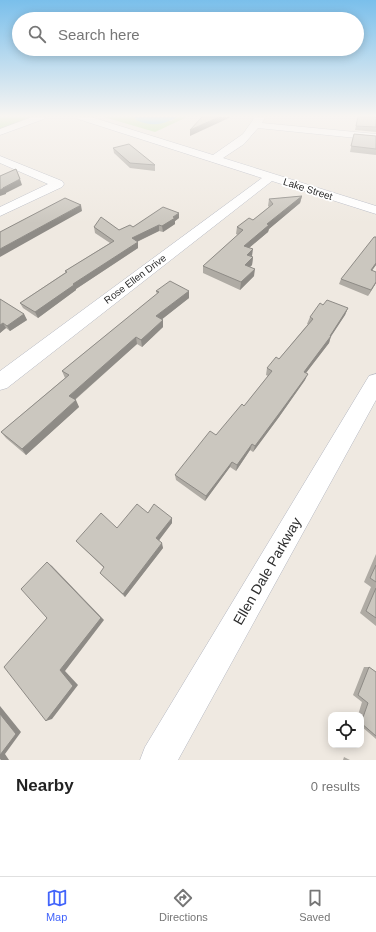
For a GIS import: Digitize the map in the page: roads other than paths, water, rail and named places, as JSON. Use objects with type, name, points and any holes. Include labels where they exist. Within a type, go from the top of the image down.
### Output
[{"type":"street","name":"Lake Street","points":[[193,152],[376,210]]},
{"type":"street","points":[[214,159],[224,152]]},
{"type":"street","points":[[0,159],[58,184],[0,212]]},
{"type":"street","name":"Rose Ellen Drive","points":[[0,382],[270,177]]},
{"type":"street","name":"Ellen Dale Parkway","points":[[158,760],[376,382]]}]
